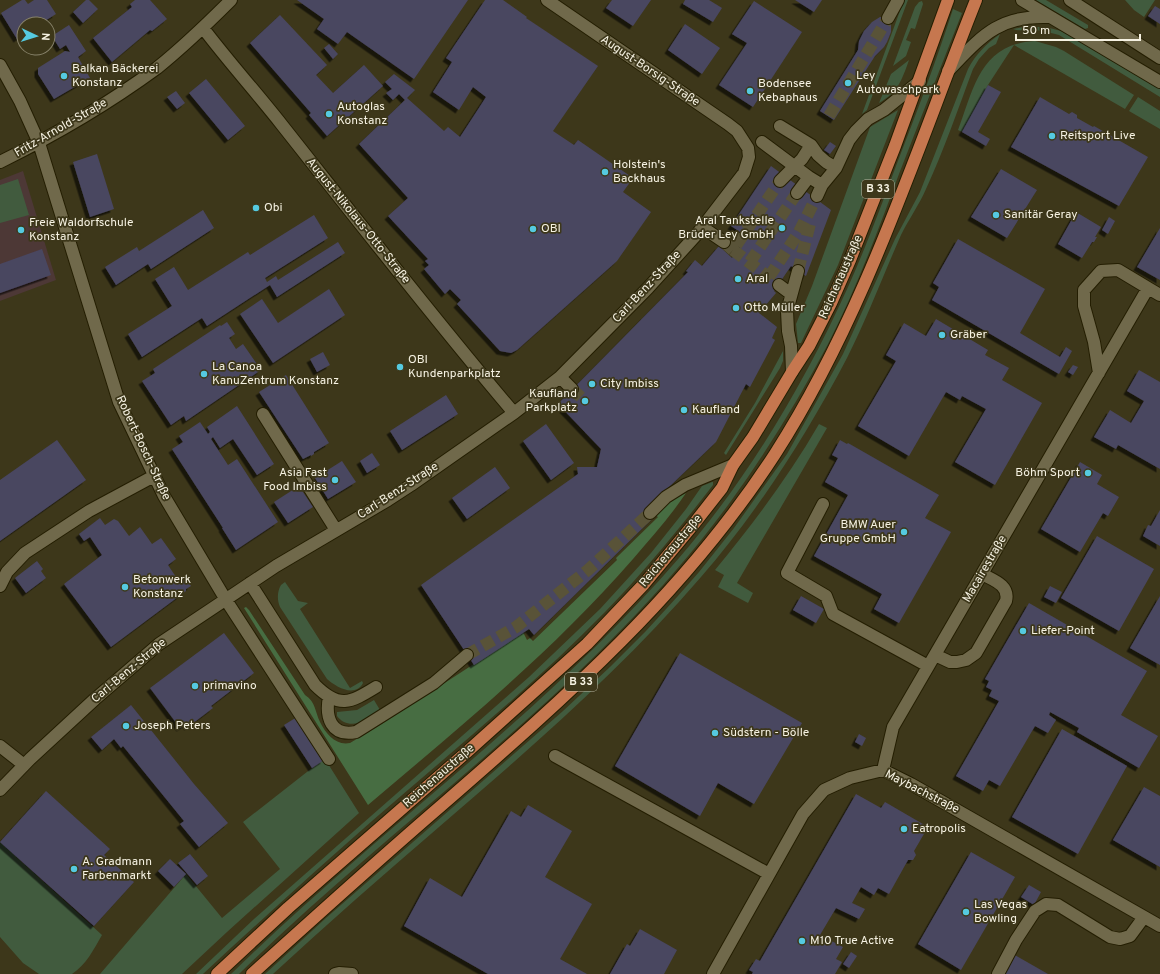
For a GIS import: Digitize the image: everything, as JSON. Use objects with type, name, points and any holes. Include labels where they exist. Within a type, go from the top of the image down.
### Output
[{"type":"main road","name":"Reichenaustraße","points":[[217,974],[288,908],[468,751],[587,644],[644,584],[722,488],[733,465],[810,346],[850,260],[920,81],[948,0]]},
{"type":"main road","name":"Reichenaustraße","points":[[252,974],[593,671],[657,605],[699,557],[736,510],[774,454],[805,403],[868,276],[899,202],[976,0]]},
{"type":"street","name":"Fritz-Arnold-Straße","points":[[0,162],[40,143],[92,112],[157,67],[203,28],[232,0]]},
{"type":"street","name":"August-Borsig-Straße","points":[[547,0],[728,124],[737,131],[748,148]]},
{"type":"street","points":[[888,18],[898,0]]},
{"type":"street","points":[[1022,0],[1160,82]]},
{"type":"street","points":[[1070,0],[1160,58]]},
{"type":"street","points":[[948,71],[972,47],[989,32],[1000,25],[1026,18],[1052,18]]},
{"type":"street","name":"August-Nikolaus-Otto-Straße","points":[[203,28],[464,355],[514,413]]},
{"type":"street","name":"Robert-Bosch-Straße","points":[[0,65],[20,101],[40,143],[119,402],[154,476],[164,496],[226,600],[329,759]]},
{"type":"street","points":[[762,142],[809,176],[820,190],[836,168],[849,140],[856,131],[868,119],[884,110],[920,81]]},
{"type":"street","points":[[780,126],[811,145],[818,155],[836,168]]},
{"type":"street","points":[[780,181],[802,159],[811,145]]},
{"type":"street","name":"Carl-Benz-Straße","points":[[0,790],[24,765],[94,699],[159,644],[250,583],[388,500],[514,413],[560,376],[648,288],[702,227],[744,174],[749,156],[748,148]]},
{"type":"street","points":[[796,193],[809,176]]},
{"type":"street","points":[[702,227],[724,242]]},
{"type":"street","points":[[1099,373],[1094,342],[1084,306],[1084,290],[1101,271],[1118,270],[1160,295]]},
{"type":"street","points":[[792,372],[787,311],[798,271]]},
{"type":"street","points":[[778,285],[791,294]]},
{"type":"street","name":"Macairestraße","points":[[883,770],[893,727],[1148,288]]},
{"type":"street","points":[[560,376],[572,389]]},
{"type":"street","points":[[263,414],[336,530]]},
{"type":"street","points":[[650,513],[666,498],[685,485],[733,465]]},
{"type":"street","points":[[0,586],[7,572],[25,553],[89,511],[154,476]]},
{"type":"street","points":[[823,504],[787,573],[826,596],[833,614],[928,666]]},
{"type":"street","points":[[935,655],[950,662],[958,662],[966,660],[976,654],[1007,597],[1004,587],[982,574]]},
{"type":"street","points":[[250,583],[315,685],[329,697],[348,702],[376,687]]},
{"type":"street","points":[[329,697],[327,707],[330,721],[336,730],[341,733],[356,732],[434,682],[467,655]]},
{"type":"street","points":[[0,746],[24,765]]},
{"type":"street","points":[[555,756],[769,874]]},
{"type":"street","name":"Maybachstraße","points":[[713,974],[803,814],[824,790],[850,778],[883,770],[911,784],[1160,926]]},
{"type":"street","points":[[998,974],[1035,911],[1046,904],[1058,905],[1110,937],[1120,939],[1130,936],[1144,917]]},
{"type":"street","points":[[335,974],[352,974]]},
{"type":"shaded area","name":"Freie Waldorfschule Konstanz","points":[[23,171],[56,280],[0,301],[0,180]]},
{"type":"green space","points":[[904,0],[908,0],[867,110],[862,114]]},
{"type":"green space","points":[[1036,0],[1046,0],[1088,25],[1088,28],[1085,29]]},
{"type":"green space","points":[[1125,0],[1155,0],[1144,17],[1134,10]]},
{"type":"green space","points":[[922,1],[923,4],[915,29],[911,28],[906,40],[911,42],[906,56],[893,66],[915,7]]},
{"type":"green space","points":[[953,9],[962,13],[875,238],[848,302],[806,385],[770,444],[731,501],[678,568],[620,631],[559,690],[495,748],[365,859],[239,974],[231,974],[312,898],[482,751],[570,672],[653,588],[705,527],[729,495],[752,462],[794,394],[848,287],[873,226],[940,49]]},
{"type":"green space","points":[[1023,27],[1046,27],[1061,31],[1160,87],[1160,97],[1059,35],[1045,31],[1013,29]]},
{"type":"green space","points":[[1000,34],[996,44],[989,48],[979,59],[973,69],[933,174],[901,235],[847,358],[815,416],[780,472],[762,499],[722,552],[640,644],[575,707],[508,768],[355,900],[273,974],[265,974],[326,918],[563,711],[611,666],[677,597],[734,528],[787,454],[843,354],[895,239],[920,192],[968,69],[982,50]]},
{"type":"green space","points":[[1035,41],[1056,47],[1134,95],[1125,109],[1014,45]]},
{"type":"green space","points":[[1014,45],[988,85],[962,132],[958,130],[975,84],[982,71],[991,59],[1002,50]]},
{"type":"green space","points":[[909,60],[904,74],[895,90],[879,103],[891,74]]},
{"type":"green space","points":[[1138,97],[1160,111],[1160,129],[1129,111]]},
{"type":"green space","points":[[898,110],[838,265],[801,343],[798,343],[796,324],[812,286],[870,127]]},
{"type":"green space","points":[[18,179],[29,215],[0,223],[0,185]]},
{"type":"green space","points":[[783,351],[783,361],[780,368],[726,455],[724,453],[755,403]]},
{"type":"green space","points":[[819,424],[827,428],[737,583],[753,593],[748,603],[718,587],[724,575],[715,570],[770,499]]},
{"type":"green space","points":[[712,482],[713,485],[647,566],[605,612],[549,667],[329,859],[203,974],[196,974],[254,919],[529,677],[600,609],[651,553],[702,486]]},
{"type":"green space","points":[[686,493],[667,519],[633,559],[571,625],[505,687],[368,805],[244,608],[246,607],[249,610],[305,695],[315,707],[320,722],[328,735],[340,743],[350,743],[523,632],[527,640],[530,638],[533,641],[617,560],[616,558],[658,517],[655,515],[670,501]]},
{"type":"green space","points":[[285,582],[298,601],[308,603],[300,609],[350,688],[362,681],[363,683],[360,687],[355,690],[345,690],[327,679],[280,607],[278,602],[278,593],[281,585]]},
{"type":"green space","points":[[374,700],[380,710],[365,721],[353,724],[347,723],[342,721],[337,716],[337,712],[357,710]]},
{"type":"green space","points":[[325,759],[359,813],[182,974],[100,974],[186,874],[222,918],[280,869],[243,822]]},
{"type":"green space","points":[[0,842],[102,935],[86,961],[72,974],[39,974],[23,963],[0,937]]},
{"type":"building","points":[[22,0],[25,0],[28,4],[34,0],[47,0],[56,14],[53,16],[16,16],[16,37],[1,13]]},
{"type":"building","points":[[86,0],[89,0],[98,9],[83,23],[73,12]]},
{"type":"building","points":[[135,0],[150,0],[167,19],[152,31],[150,30],[112,62],[93,38],[132,7],[130,4]]},
{"type":"building","points":[[297,0],[468,0],[414,79],[347,32],[338,44],[317,29],[324,19]]},
{"type":"building","points":[[485,0],[503,0],[527,17],[526,18],[598,66],[553,131],[574,145],[578,140],[633,178],[623,192],[651,212],[617,261],[517,350],[511,353],[500,351],[457,304],[461,300],[450,289],[445,294],[424,269],[429,265],[425,261],[428,259],[388,216],[408,198],[359,144],[405,100],[399,94],[393,100],[386,93],[392,89],[385,82],[394,74],[415,90],[407,98],[444,131],[448,127],[460,137],[486,97],[473,87],[459,110],[433,92],[452,62],[446,58]]},
{"type":"building","points":[[612,0],[651,0],[633,26],[606,8]]},
{"type":"building","points":[[685,0],[709,0],[722,8],[713,22],[683,4]]},
{"type":"building","points":[[795,0],[822,0],[814,12]]},
{"type":"building","points":[[754,1],[802,32],[753,107],[719,85],[747,43],[732,34]]},
{"type":"building","points":[[1155,6],[1160,9],[1160,24],[1148,16]]},
{"type":"building","points":[[280,15],[327,65],[316,75],[333,93],[364,65],[383,86],[327,136],[309,115],[311,113],[250,43]]},
{"type":"building","name":"Ley Autowaschpark","points":[[880,17],[890,20],[891,23],[891,32],[887,42],[875,56],[834,120],[820,111],[858,50],[859,41],[864,31],[872,22]]},
{"type":"building","points":[[685,24],[720,48],[702,74],[668,50]]},
{"type":"building","name":"Balkan Bäckerei Konstanz","points":[[69,25],[86,51],[78,57],[90,78],[54,99],[38,74],[38,68],[65,51],[70,52],[66,45],[60,49],[56,42],[56,33]]},
{"type":"building","points":[[329,44],[338,54],[333,59],[324,48]]},
{"type":"building","points":[[206,79],[245,126],[228,140],[189,93]]},
{"type":"building","points":[[988,85],[1001,92],[978,132],[990,139],[986,146],[962,132]]},
{"type":"building","points":[[176,91],[185,103],[177,109],[167,97]]},
{"type":"building","points":[[1040,97],[1069,114],[1072,112],[1077,115],[1077,118],[1148,157],[1119,206],[1011,147]]},
{"type":"building","points":[[830,142],[836,146],[830,154],[824,150]]},
{"type":"building","points":[[97,154],[114,209],[90,217],[73,162]]},
{"type":"building","points":[[771,166],[831,210],[806,276],[791,266],[774,291],[776,293],[759,313],[777,327],[772,338],[775,340],[750,387],[746,384],[716,442],[646,509],[654,517],[534,635],[529,629],[474,665],[421,585],[578,474],[577,467],[597,467],[601,449],[558,404],[688,272],[686,271],[695,260],[702,266],[719,246],[732,258],[748,237],[731,226]]},
{"type":"building","points":[[1001,169],[1037,190],[1007,238],[971,217]]},
{"type":"building","points":[[203,210],[214,228],[151,269],[148,264],[116,285],[105,267],[137,247],[139,251]]},
{"type":"building","points":[[1076,212],[1101,227],[1095,237],[1097,237],[1094,242],[1092,242],[1082,258],[1058,244]]},
{"type":"building","points":[[314,215],[328,238],[265,278],[267,282],[276,276],[278,280],[338,242],[345,253],[277,297],[270,285],[207,326],[202,318],[142,357],[128,334],[172,306],[155,279],[174,267],[188,290],[248,252],[250,255]]},
{"type":"building","points":[[1109,217],[1115,221],[1108,234],[1102,230]]},
{"type":"building","points":[[1160,228],[1160,280],[1137,267]]},
{"type":"building","points":[[958,239],[1045,289],[1020,333],[1060,357],[1066,347],[1072,351],[1059,374],[932,300],[939,287],[933,283]]},
{"type":"building","points":[[42,249],[51,275],[0,293],[0,264]]},
{"type":"building","points":[[329,289],[345,315],[273,363],[240,314],[262,299],[278,323]]},
{"type":"building","points":[[936,319],[988,350],[985,355],[1009,368],[1002,380],[1042,403],[995,485],[955,462],[986,409],[962,396],[960,400],[946,392],[909,456],[858,426],[896,361],[886,355],[904,323],[926,336]]},
{"type":"building","name":"La Canoa KanuZentrum Konstanz","points":[[227,322],[235,334],[229,338],[236,349],[243,344],[261,370],[186,421],[184,416],[171,425],[142,381],[155,373],[153,369],[220,325],[221,326]]},
{"type":"building","points":[[323,352],[330,365],[317,372],[310,359]]},
{"type":"building","points":[[1073,365],[1078,367],[1073,375],[1068,372]]},
{"type":"building","points":[[1139,370],[1160,382],[1160,469],[1118,445],[1116,449],[1094,437],[1110,410],[1131,423],[1144,401],[1127,391]]},
{"type":"building","points":[[286,375],[329,443],[314,452],[311,456],[303,459],[259,392]]},
{"type":"building","points":[[446,395],[458,414],[402,450],[390,431]]},
{"type":"building","points":[[237,406],[274,464],[257,475],[233,439],[220,448],[213,437],[211,439],[228,465],[237,459],[278,522],[236,550],[172,449],[183,442],[179,436],[200,422],[208,434],[210,432],[207,427]]},
{"type":"building","points":[[546,424],[574,463],[551,480],[523,441]]},
{"type":"building","points":[[57,440],[86,480],[0,541],[0,480]]},
{"type":"building","points":[[840,440],[847,444],[848,443],[939,495],[925,518],[951,532],[899,623],[874,609],[882,594],[814,556],[848,495],[825,482],[838,458],[832,455]]},
{"type":"building","points":[[372,453],[380,465],[367,473],[360,461]]},
{"type":"building","name":"Asia Fast Food Imbiss","points":[[342,461],[356,482],[328,499],[315,478]]},
{"type":"building","points":[[1080,462],[1102,475],[1097,484],[1119,497],[1108,516],[1103,513],[1080,552],[1041,529]]},
{"type":"building","points":[[495,467],[510,488],[467,519],[452,498]]},
{"type":"building","points":[[299,486],[313,507],[288,523],[274,502]]},
{"type":"building","points":[[1160,510],[1160,546],[1143,536],[1148,525],[1151,526]]},
{"type":"building","name":"Betonwerk Konstanz","points":[[100,518],[105,525],[114,519],[118,521],[129,536],[140,527],[152,544],[161,538],[176,559],[168,565],[180,583],[186,578],[191,586],[111,647],[64,584],[102,555],[90,537],[84,541],[79,534]]},
{"type":"building","points":[[1097,536],[1154,569],[1119,631],[1061,598]]},
{"type":"building","points":[[37,561],[43,569],[41,571],[46,578],[26,593],[15,578]]},
{"type":"building","points":[[1050,586],[1062,592],[1056,603],[1044,597]]},
{"type":"building","points":[[801,596],[824,609],[816,623],[793,610]]},
{"type":"building","points":[[1160,596],[1160,665],[1130,648]]},
{"type":"building","points":[[1029,603],[1147,671],[1121,715],[1158,736],[1139,768],[1077,732],[1079,728],[1050,712],[1049,715],[1056,720],[1048,733],[1035,726],[1000,786],[989,780],[983,791],[956,776],[999,701],[989,696],[992,690],[986,687],[989,681],[985,679]]},
{"type":"building","name":"primavino","points":[[224,633],[254,673],[211,706],[213,708],[188,727],[186,724],[180,728],[150,688]]},
{"type":"building","name":"Südstern - Bölle","points":[[680,653],[802,723],[754,804],[718,783],[700,816],[615,766]]},
{"type":"building","points":[[131,705],[194,784],[228,823],[199,847],[180,824],[184,821],[123,746],[121,748],[114,739],[102,750],[91,737]]},
{"type":"building","points":[[297,717],[324,760],[312,768],[284,725]]},
{"type":"building","points":[[1062,729],[1127,766],[1078,854],[1012,817]]},
{"type":"building","points":[[859,734],[866,738],[862,746],[855,742]]},
{"type":"building","points":[[1144,787],[1160,796],[1160,867],[1113,840]]},
{"type":"building","name":"A. Gradmann Farbenmarkt","points":[[46,791],[110,849],[104,855],[134,882],[94,926],[0,842]]},
{"type":"building","points":[[856,794],[881,808],[885,802],[928,827],[914,851],[916,855],[913,860],[908,860],[889,894],[878,888],[874,895],[861,887],[852,903],[865,909],[859,919],[836,908],[820,935],[843,947],[836,959],[842,962],[835,974],[752,974],[753,972],[749,970],[756,959],[760,961]]},
{"type":"building","points":[[528,805],[572,831],[545,877],[592,904],[560,959],[587,974],[488,974],[404,926],[430,878],[462,897],[511,811],[521,817]]},
{"type":"building","name":"Las Vegas Bowling","points":[[971,852],[1015,877],[961,970],[918,944]]},
{"type":"building","points":[[190,854],[208,876],[197,885],[178,863]]},
{"type":"building","points":[[170,859],[186,874],[174,887],[158,871]]},
{"type":"building","points":[[1029,885],[1041,892],[1034,905],[1021,897]]},
{"type":"building","points":[[640,929],[677,950],[664,974],[610,974],[627,944],[630,946]]},
{"type":"building","points":[[851,952],[857,956],[849,968],[843,964]]},
{"type":"building","points":[[1013,954],[1048,974],[1002,974]]},
{"type":"tunnel","points":[[829,116],[888,18]]},
{"type":"tunnel","points":[[724,242],[733,250],[780,181]]},
{"type":"tunnel","points":[[750,262],[797,193]]},
{"type":"tunnel","points":[[769,277],[799,232],[817,196]]},
{"type":"tunnel","points":[[798,271],[811,220]]},
{"type":"tunnel","points":[[733,250],[775,282]]},
{"type":"tunnel","points":[[572,389],[585,401]]},
{"type":"tunnel","points":[[467,655],[516,627],[588,570],[650,513]]},
{"type":"place","name":"Balkan Bäckerei Konstanz","points":[[64,76]]},
{"type":"place","name":"Ley Autowaschpark","points":[[848,83]]},
{"type":"place","name":"Bodensee Kebaphaus","points":[[750,91]]},
{"type":"place","name":"Autoglas Konstanz","points":[[329,114]]},
{"type":"place","name":"Reitsport Live","points":[[1052,136]]},
{"type":"place","name":"Holstein's Backhaus","points":[[605,172]]},
{"type":"place","name":"Obi","points":[[256,208]]},
{"type":"place","name":"Sanitär Geray","points":[[996,215]]},
{"type":"place","name":"Aral Tankstelle Brüder Ley GmbH","points":[[782,228]]},
{"type":"place","name":"OBI","points":[[533,229]]},
{"type":"place","name":"Freie Waldorfschule Konstanz","points":[[21,230]]},
{"type":"place","name":"Aral","points":[[738,279]]},
{"type":"place","name":"Otto Müller","points":[[736,308]]},
{"type":"place","name":"Gräber","points":[[942,335]]},
{"type":"place","name":"OBI Kundenparkplatz","points":[[400,367]]},
{"type":"place","name":"La Canoa KanuZentrum Konstanz","points":[[204,374]]},
{"type":"place","name":"City Imbiss","points":[[592,384]]},
{"type":"place","name":"Kaufland Parkplatz","points":[[585,401]]},
{"type":"place","name":"Kaufland","points":[[684,410]]},
{"type":"place","name":"Böhm Sport","points":[[1088,473]]},
{"type":"place","name":"Asia Fast Food Imbiss","points":[[335,480]]},
{"type":"place","name":"BMW Auer Gruppe GmbH","points":[[904,532]]},
{"type":"place","name":"Betonwerk Konstanz","points":[[125,587]]},
{"type":"place","name":"Liefer-Point","points":[[1023,631]]},
{"type":"place","name":"primavino","points":[[195,686]]},
{"type":"place","name":"Joseph Peters","points":[[126,726]]},
{"type":"place","name":"Südstern - Bölle","points":[[715,733]]},
{"type":"place","name":"Eatropolis","points":[[904,829]]},
{"type":"place","name":"A. Gradmann Farbenmarkt","points":[[74,869]]},
{"type":"place","name":"Las Vegas Bowling","points":[[966,912]]},
{"type":"place","name":"M10 True Active","points":[[802,941]]}]
